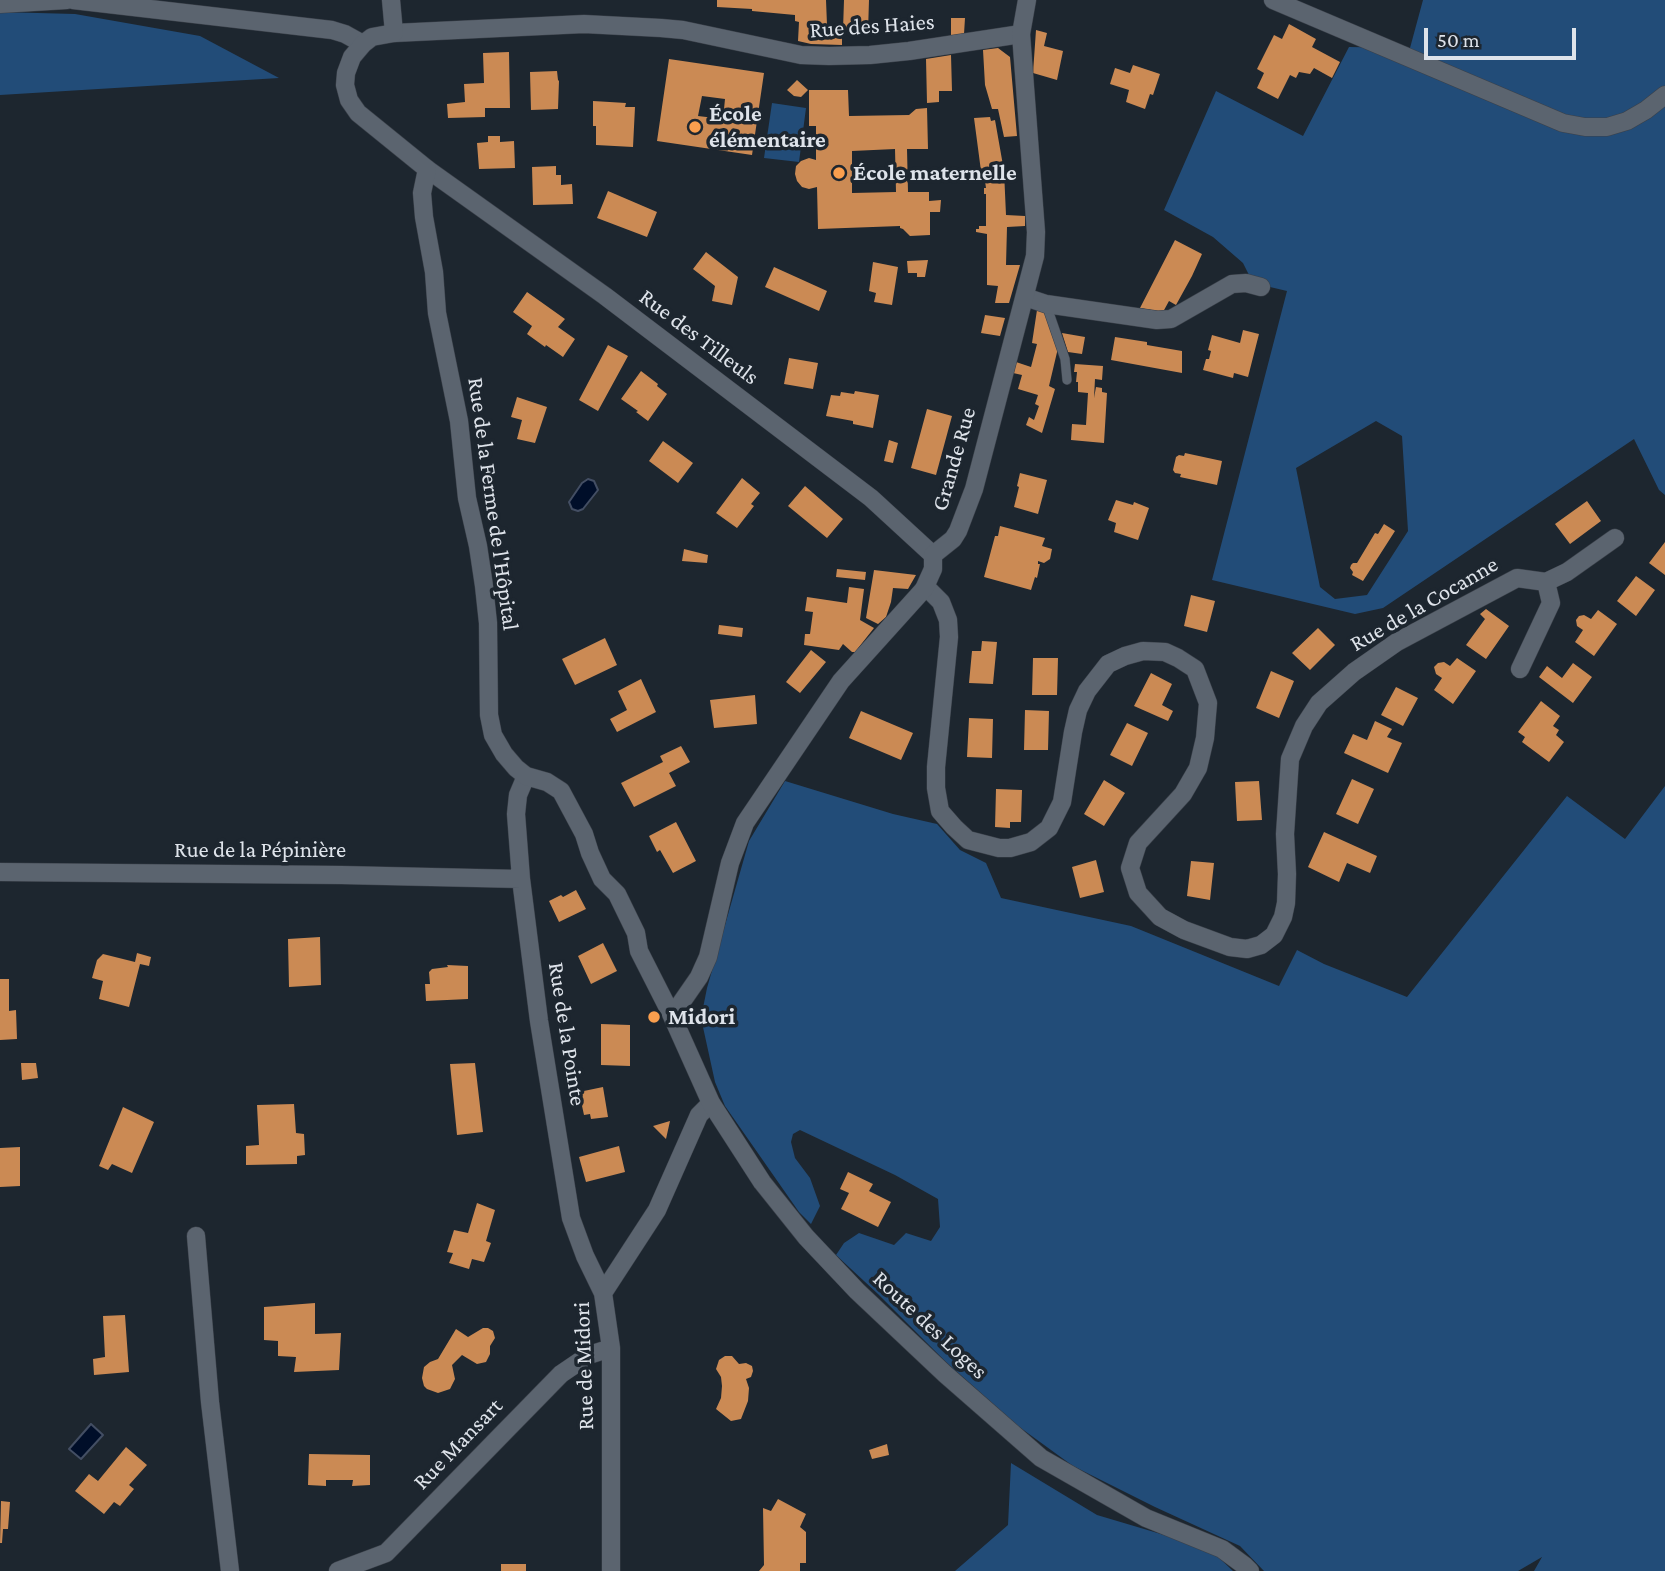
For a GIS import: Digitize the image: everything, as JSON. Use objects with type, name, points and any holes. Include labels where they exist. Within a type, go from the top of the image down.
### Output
[{"type":"street","points":[[0,4],[67,0]]},
{"type":"street","points":[[73,0],[332,30],[363,44]]},
{"type":"street","points":[[391,0],[394,33],[372,37],[363,44],[352,57],[346,72],[345,85],[349,100],[358,113],[428,169]]},
{"type":"street","name":"Grande Rue","points":[[933,555],[953,539],[958,531],[974,489],[1035,256],[1036,232],[1021,34],[1027,0]]},
{"type":"street","points":[[1273,0],[1563,123],[1607,127],[1627,121],[1665,94]]},
{"type":"street","name":"Rue des Haies","points":[[394,33],[584,24],[648,27],[683,30],[801,55],[830,56],[909,51],[1021,34]]},
{"type":"street","name":"Rue des Tilleuls","points":[[428,169],[605,296],[871,498],[933,555]]},
{"type":"street","name":"Rue de la Ferme de l'Hôpital","points":[[428,169],[422,193],[424,217],[434,272],[437,313],[459,421],[467,498],[478,546],[487,610],[489,715],[494,734],[504,754],[516,768],[526,776],[547,782],[561,791],[584,834],[602,879],[617,894],[636,933],[639,951],[672,1016]]},
{"type":"street","points":[[1025,297],[1046,304],[1162,320],[1171,319],[1232,284],[1246,283],[1261,287]]},
{"type":"street","points":[[1520,669],[1551,603],[1546,582],[1567,572],[1615,538]]},
{"type":"street","points":[[672,1016],[699,977],[708,957],[730,863],[745,823],[841,681],[924,589],[933,569],[933,555]]},
{"type":"street","name":"Rue de la Cocanne","points":[[924,589],[929,590],[941,602],[948,620],[949,637],[936,767],[940,811],[968,840],[1010,848],[1031,842],[1049,828],[1062,802],[1078,710],[1087,691],[1108,664],[1143,651],[1165,652],[1195,669],[1208,704],[1205,738],[1198,768],[1183,794],[1138,843],[1130,868],[1138,893],[1160,917],[1184,930],[1230,947],[1247,949],[1274,935],[1283,917],[1286,903],[1285,834],[1290,759],[1304,726],[1320,703],[1354,672],[1397,642],[1517,578],[1546,582]]},
{"type":"street","name":"Rue de la Pointe","points":[[526,776],[518,795],[516,814],[521,879],[539,1021],[571,1218],[603,1293]]},
{"type":"street","name":"Rue de la Pépinière","points":[[0,872],[341,874],[521,879]]},
{"type":"street","name":"Route des Loges","points":[[672,1016],[710,1103],[762,1182],[806,1237],[857,1291],[1041,1458],[1146,1518],[1222,1549],[1250,1571]]},
{"type":"street","name":"Rue de Midori","points":[[611,1571],[611,1348],[603,1293],[657,1210],[699,1115],[710,1103]]},
{"type":"street","points":[[196,1236],[210,1402],[230,1571]]},
{"type":"street","name":"Rue Mansart","points":[[338,1571],[386,1553],[561,1374],[589,1355],[611,1348]]},
{"type":"lane","points":[[1046,304],[1065,359],[1067,380]]},
{"type":"shaded area","points":[[1423,0],[1665,0],[1665,495],[1659,490],[1634,439],[1383,608],[1355,614],[1212,580],[1287,291],[1253,283],[1243,263],[1213,237],[1164,210],[1216,91],[1303,136],[1349,47],[1410,48]],"holes":[[[1376,421],[1402,436],[1408,531],[1367,595],[1335,599],[1320,587],[1296,468]]]},
{"type":"shaded area","points":[[0,12],[75,14],[200,36],[279,78],[0,95]]},
{"type":"shaded area","points":[[772,103],[806,108],[799,162],[764,158]]},
{"type":"shaded area","points":[[588,479],[594,481],[598,490],[583,509],[572,509],[569,502]]},
{"type":"shaded area","points":[[785,781],[893,814],[937,824],[960,850],[986,863],[1001,898],[1131,926],[1279,986],[1297,950],[1324,964],[1407,997],[1567,796],[1625,839],[1665,786],[1665,1571],[1534,1571],[1542,1557],[1518,1571],[1264,1571],[1240,1546],[1073,1466],[1018,1426],[946,1362],[836,1255],[844,1243],[859,1233],[894,1245],[906,1233],[931,1241],[940,1227],[938,1199],[895,1175],[800,1130],[793,1134],[791,1142],[795,1158],[810,1178],[820,1206],[811,1224],[799,1212],[725,1106],[715,1082],[701,1018],[707,988],[749,841]]},
{"type":"shaded area","points":[[91,1424],[103,1435],[81,1459],[69,1449]]},
{"type":"shaded area","points":[[1011,1463],[1097,1515],[1213,1552],[1233,1571],[955,1571],[1008,1525]]},
{"type":"building","points":[[717,0],[826,0],[827,25],[842,26],[842,45],[798,41],[799,22],[795,21],[795,15],[717,7]]},
{"type":"building","points":[[844,0],[869,0],[868,32],[843,30]]},
{"type":"building","points":[[951,18],[965,18],[964,34],[951,36]]},
{"type":"building","points":[[1289,24],[1316,39],[1312,47],[1340,62],[1332,78],[1314,68],[1310,74],[1299,72],[1296,78],[1290,75],[1278,99],[1257,88],[1264,73],[1257,69],[1274,35],[1282,39]]},
{"type":"building","points":[[1036,30],[1047,33],[1044,46],[1063,51],[1057,80],[1033,73]]},
{"type":"building","points":[[998,48],[1010,57],[1017,136],[1004,137],[998,109],[992,109],[985,85],[983,50]]},
{"type":"building","points":[[509,52],[510,108],[485,108],[485,117],[448,118],[447,104],[465,102],[464,84],[484,83],[483,53]]},
{"type":"building","points":[[951,55],[952,91],[939,91],[939,102],[927,103],[926,59]]},
{"type":"building","points":[[669,59],[764,73],[752,155],[657,141]],"holes":[[[702,96],[725,99],[723,119],[698,116]]]},
{"type":"building","points":[[1133,65],[1160,74],[1145,109],[1126,102],[1129,90],[1110,84],[1115,68],[1130,73]]},
{"type":"building","points":[[557,71],[558,109],[531,110],[530,72]]},
{"type":"building","points":[[797,80],[808,90],[801,97],[794,96],[787,90]]},
{"type":"building","points":[[809,90],[848,90],[849,116],[909,115],[916,109],[927,108],[928,149],[907,149],[908,192],[929,192],[929,201],[941,200],[940,212],[930,212],[930,235],[910,236],[900,226],[818,229],[817,187],[802,187],[795,174],[796,166],[801,161],[809,158],[816,160],[816,126],[809,126]],"holes":[[[895,149],[896,192],[852,193],[852,151]]]},
{"type":"building","points":[[593,101],[626,103],[625,107],[635,107],[633,147],[596,145]]},
{"type":"building","points":[[990,117],[991,121],[995,120],[1004,171],[1006,215],[1025,216],[1025,226],[1007,227],[1006,265],[1020,265],[1009,303],[995,303],[998,286],[987,285],[987,234],[976,232],[979,226],[986,226],[986,188],[985,181],[974,181],[974,171],[981,171],[974,118]]},
{"type":"building","points":[[488,136],[500,136],[500,142],[514,141],[515,168],[479,169],[477,143],[488,142]]},
{"type":"building","points":[[556,166],[556,175],[561,175],[561,185],[572,184],[573,204],[533,205],[532,167]]},
{"type":"building","points":[[608,191],[657,212],[647,237],[597,218]]},
{"type":"building","points":[[1175,240],[1202,254],[1192,276],[1176,305],[1169,301],[1163,312],[1140,308]]},
{"type":"building","points":[[706,252],[738,277],[732,305],[712,301],[715,286],[693,269]]},
{"type":"building","points":[[928,260],[925,277],[908,273],[907,261]]},
{"type":"building","points":[[873,262],[898,267],[892,305],[874,302],[876,293],[869,291]]},
{"type":"building","points":[[774,267],[827,291],[819,311],[765,287]]},
{"type":"building","points":[[527,292],[565,319],[558,327],[575,339],[563,357],[527,334],[532,326],[513,312]]},
{"type":"building","points":[[1037,310],[1046,311],[1058,348],[1049,386],[1055,389],[1042,433],[1026,425],[1029,417],[1034,420],[1039,406],[1035,404],[1038,395],[1018,389],[1022,375],[1013,373],[1016,362],[1031,367],[1037,344],[1032,343]]},
{"type":"building","points":[[985,315],[1005,318],[1000,336],[981,333]]},
{"type":"building","points":[[1243,330],[1259,334],[1248,377],[1234,373],[1233,378],[1203,370],[1206,359],[1209,359],[1211,351],[1208,350],[1212,335],[1240,343]]},
{"type":"building","points":[[1062,333],[1085,337],[1082,354],[1068,352]]},
{"type":"building","points":[[1115,337],[1182,351],[1182,373],[1111,360]]},
{"type":"building","points":[[608,345],[628,356],[598,411],[579,400]]},
{"type":"building","points":[[789,358],[818,363],[813,389],[784,384]]},
{"type":"building","points":[[1075,364],[1103,366],[1102,380],[1095,379],[1094,398],[1096,387],[1107,393],[1104,443],[1071,440],[1072,424],[1086,425],[1088,393],[1078,392]]},
{"type":"building","points":[[641,371],[667,394],[648,421],[621,399]]},
{"type":"building","points":[[855,391],[879,395],[873,428],[826,416],[831,395],[840,396],[841,392],[854,394]]},
{"type":"building","points":[[517,397],[547,407],[535,443],[517,439],[522,420],[511,417]]},
{"type":"building","points":[[927,409],[952,416],[936,475],[911,468]]},
{"type":"building","points":[[889,440],[898,443],[893,463],[884,461]]},
{"type":"building","points":[[663,441],[693,463],[678,483],[649,461]]},
{"type":"building","points":[[1185,453],[1222,461],[1217,485],[1180,477],[1181,474],[1175,473],[1173,470],[1176,457],[1184,456]]},
{"type":"building","points":[[1020,473],[1047,480],[1038,514],[1014,507]]},
{"type":"building","points":[[742,478],[760,493],[751,504],[754,506],[737,528],[716,513]]},
{"type":"building","points":[[805,486],[843,519],[827,538],[788,506]]},
{"type":"building","points":[[1116,500],[1133,505],[1134,502],[1149,508],[1138,540],[1114,532],[1116,523],[1108,520]]},
{"type":"building","points":[[1587,501],[1601,521],[1570,544],[1555,524]]},
{"type":"building","points":[[1384,524],[1395,531],[1363,581],[1352,575],[1351,565],[1357,563],[1375,533],[1378,534]]},
{"type":"building","points":[[1000,526],[1045,538],[1042,546],[1052,549],[1050,559],[1044,563],[1038,561],[1040,564],[1037,578],[1035,577],[1031,590],[984,577]]},
{"type":"building","points":[[1665,542],[1665,575],[1649,563]]},
{"type":"building","points":[[684,549],[708,555],[707,563],[682,561]]},
{"type":"building","points":[[837,569],[866,572],[865,580],[836,577]]},
{"type":"building","points":[[874,570],[916,575],[908,589],[893,588],[886,617],[878,624],[866,618]]},
{"type":"building","points":[[1636,576],[1655,590],[1636,616],[1617,601]]},
{"type":"building","points":[[849,587],[864,589],[860,620],[874,628],[855,652],[843,644],[839,650],[804,645],[805,634],[810,634],[813,612],[805,611],[807,597],[847,603]]},
{"type":"building","points":[[1191,595],[1215,601],[1207,632],[1184,626]]},
{"type":"building","points":[[1486,609],[1509,626],[1486,659],[1466,645],[1485,619],[1480,614]]},
{"type":"building","points":[[1598,610],[1617,624],[1594,656],[1575,642],[1583,630],[1577,626],[1576,620],[1584,615],[1591,619]]},
{"type":"building","points":[[719,625],[743,628],[742,637],[718,634]]},
{"type":"building","points":[[1318,628],[1335,645],[1310,670],[1292,653]]},
{"type":"building","points":[[605,638],[617,665],[575,685],[562,659]]},
{"type":"building","points":[[982,641],[997,642],[993,684],[969,683],[972,651],[981,651]]},
{"type":"building","points":[[811,650],[826,662],[800,693],[786,682]]},
{"type":"building","points":[[1033,658],[1058,658],[1057,695],[1032,695]]},
{"type":"building","points":[[1457,658],[1476,671],[1453,704],[1434,690],[1442,678],[1436,674],[1434,667],[1444,662],[1450,666]]},
{"type":"building","points":[[1573,663],[1592,677],[1573,703],[1539,677],[1547,666],[1562,678]]},
{"type":"building","points":[[1271,671],[1294,681],[1279,718],[1256,708]]},
{"type":"building","points":[[1151,673],[1172,684],[1162,705],[1173,711],[1168,721],[1134,706]]},
{"type":"building","points":[[641,679],[656,712],[617,732],[610,719],[627,710],[618,691]]},
{"type":"building","points":[[1396,687],[1418,698],[1403,726],[1381,715]]},
{"type":"building","points":[[755,695],[757,724],[714,728],[710,700]]},
{"type":"building","points":[[1541,701],[1560,716],[1553,726],[1559,730],[1556,735],[1564,742],[1549,762],[1522,742],[1525,737],[1518,732]]},
{"type":"building","points":[[1025,710],[1049,711],[1048,750],[1024,750]]},
{"type":"building","points":[[861,711],[913,733],[901,760],[849,738]]},
{"type":"building","points":[[969,718],[993,719],[992,758],[967,757]]},
{"type":"building","points":[[1375,721],[1392,729],[1387,737],[1402,743],[1388,773],[1344,753],[1353,734],[1367,740]]},
{"type":"building","points":[[1127,723],[1148,733],[1132,766],[1110,755]]},
{"type":"building","points":[[681,746],[690,762],[669,773],[676,786],[634,807],[621,783],[663,762],[660,756]]},
{"type":"building","points":[[1352,779],[1374,789],[1358,824],[1336,814]]},
{"type":"building","points":[[1104,780],[1125,793],[1104,826],[1084,814]]},
{"type":"building","points":[[1259,781],[1262,820],[1237,821],[1235,782]]},
{"type":"building","points":[[996,789],[1022,790],[1021,822],[1010,822],[1010,828],[995,827]]},
{"type":"building","points":[[676,822],[696,861],[673,873],[649,836]]},
{"type":"building","points":[[1324,832],[1377,856],[1370,873],[1347,863],[1339,882],[1308,867]]},
{"type":"building","points":[[1096,860],[1104,892],[1080,898],[1072,867]]},
{"type":"building","points":[[1191,861],[1214,863],[1210,900],[1187,896]]},
{"type":"building","points":[[576,890],[586,909],[559,922],[549,901]]},
{"type":"building","points":[[320,937],[321,985],[289,987],[288,939]]},
{"type":"building","points":[[603,943],[617,971],[591,984],[578,956]]},
{"type":"building","points":[[137,953],[151,957],[149,966],[140,964],[129,1007],[99,999],[103,981],[92,978],[97,960],[103,954],[135,962]]},
{"type":"building","points":[[447,965],[468,966],[468,999],[426,1001],[425,984],[430,984],[429,972],[432,969],[448,967]]},
{"type":"building","points":[[0,979],[9,979],[9,1011],[16,1010],[17,1039],[0,1040]]},
{"type":"building","points":[[601,1024],[630,1025],[630,1066],[601,1065]]},
{"type":"building","points":[[21,1063],[36,1063],[38,1078],[22,1080]]},
{"type":"building","points":[[475,1063],[483,1132],[457,1135],[450,1064]]},
{"type":"building","points":[[603,1087],[608,1117],[591,1119],[590,1114],[584,1115],[579,1092]]},
{"type":"building","points":[[294,1104],[296,1133],[304,1134],[305,1155],[297,1156],[297,1164],[246,1165],[246,1146],[259,1145],[257,1105]]},
{"type":"building","points":[[123,1107],[154,1122],[132,1173],[112,1164],[108,1170],[99,1166]]},
{"type":"building","points":[[670,1121],[666,1139],[653,1126]]},
{"type":"building","points":[[619,1146],[625,1172],[586,1182],[579,1157]]},
{"type":"building","points":[[20,1147],[20,1186],[0,1187],[0,1148]]},
{"type":"building","points":[[848,1172],[873,1184],[869,1191],[891,1202],[878,1227],[841,1209],[849,1193],[840,1189]]},
{"type":"building","points":[[477,1203],[495,1210],[486,1241],[491,1243],[484,1262],[472,1259],[469,1269],[449,1263],[453,1253],[447,1252],[454,1230],[468,1233]]},
{"type":"building","points":[[315,1303],[315,1334],[341,1333],[339,1370],[294,1372],[296,1357],[278,1356],[278,1341],[264,1340],[264,1307]]},
{"type":"building","points":[[125,1315],[129,1372],[94,1375],[93,1359],[105,1357],[103,1316]]},
{"type":"building","points":[[483,1328],[493,1331],[495,1338],[486,1362],[477,1364],[462,1355],[452,1365],[455,1379],[450,1389],[438,1393],[427,1389],[422,1378],[424,1367],[438,1359],[456,1329],[468,1337]]},
{"type":"building","points":[[732,1356],[739,1364],[752,1366],[753,1371],[751,1377],[746,1379],[749,1388],[748,1401],[741,1419],[731,1421],[716,1409],[722,1386],[716,1369],[719,1360]]},
{"type":"building","points":[[887,1444],[889,1455],[872,1459],[869,1450]]},
{"type":"building","points":[[126,1447],[147,1465],[129,1485],[134,1489],[120,1506],[114,1502],[104,1514],[75,1491],[89,1474],[98,1481]]},
{"type":"building","points":[[309,1454],[370,1455],[370,1485],[352,1486],[353,1480],[326,1480],[326,1486],[308,1485]]},
{"type":"building","points":[[778,1499],[806,1514],[800,1527],[806,1532],[806,1563],[800,1563],[800,1571],[759,1571],[764,1565],[763,1508],[771,1511]]},
{"type":"building","points":[[1,1501],[10,1502],[8,1529],[3,1529],[0,1543]]},
{"type":"building","points":[[501,1564],[526,1564],[526,1571],[501,1571]]},
{"type":"place","name":"École élémentaire","points":[[695,127]]},
{"type":"place","name":"École maternelle","points":[[839,173]]},
{"type":"place","name":"Midori","points":[[654,1017]]}]
